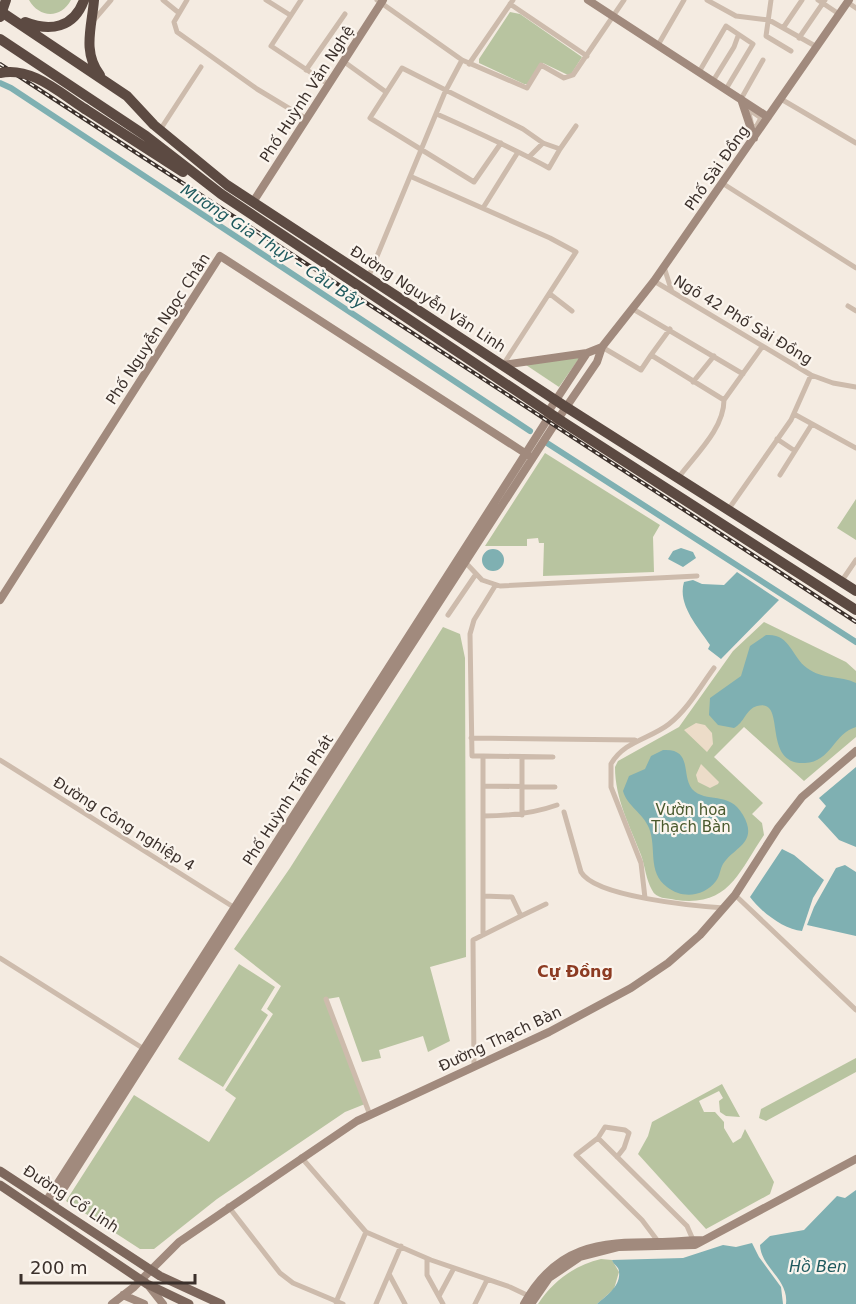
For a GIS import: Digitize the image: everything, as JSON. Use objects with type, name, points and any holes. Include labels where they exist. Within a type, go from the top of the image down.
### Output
[{"type":"highway","points":[[6,0],[2,14],[33,25],[58,27],[79,12],[84,0]]},
{"type":"highway","points":[[94,0],[89,44],[93,64],[98,74],[116,88]]},
{"type":"highway","name":"Đường Nguyễn Văn Linh","points":[[2,14],[116,88],[160,130],[253,202],[566,407],[856,591]]},
{"type":"highway","name":"Đường Nguyễn Văn Linh","points":[[0,39],[146,135],[222,194],[558,419],[856,610]]},
{"type":"highway","points":[[0,73],[9,71],[30,75],[204,186],[222,194]]},
{"type":"highway","points":[[461,353],[468,343]]},
{"type":"main road","name":"Đường Cổ Linh","points":[[0,1171],[151,1269],[176,1284],[221,1304]]},
{"type":"main road","name":"Đường Cổ Linh","points":[[0,1185],[144,1282],[189,1304]]},
{"type":"street","points":[[90,25],[111,0]]},
{"type":"street","points":[[163,0],[179,13]]},
{"type":"street","points":[[187,0],[173,25],[177,32],[257,89],[305,118]]},
{"type":"street","points":[[266,0],[290,15]]},
{"type":"street","points":[[301,0],[271,46],[328,84]]},
{"type":"street","points":[[588,0],[726,89],[765,117]]},
{"type":"street","points":[[380,1],[462,60],[526,88],[540,64],[557,75],[570,78],[624,0]]},
{"type":"street","points":[[658,45],[684,0]]},
{"type":"street","points":[[707,0],[736,16],[769,20],[817,47]]},
{"type":"street","points":[[771,0],[766,36],[791,51]]},
{"type":"street","points":[[783,28],[802,0]]},
{"type":"street","name":"Phố Huỳnh Văn Nghệ","points":[[253,202],[380,1]]},
{"type":"street","points":[[799,38],[822,1],[839,14]]},
{"type":"street","points":[[848,1],[856,8]]},
{"type":"street","name":"Phố Sài Đồng","points":[[558,419],[597,362],[602,347],[664,267],[754,138],[765,117],[781,99],[848,1]]},
{"type":"street","points":[[469,64],[511,2],[587,56]]},
{"type":"street","points":[[306,70],[345,14]]},
{"type":"street","points":[[699,72],[726,26],[753,44],[726,89]]},
{"type":"street","points":[[713,81],[734,47],[738,36]]},
{"type":"street","points":[[368,278],[446,92],[462,60]]},
{"type":"street","points":[[754,138],[741,99],[763,60]]},
{"type":"street","points":[[343,61],[386,92]]},
{"type":"street","points":[[160,130],[201,67]]},
{"type":"street","points":[[501,143],[474,182],[370,118],[402,68],[523,129],[543,143],[560,149]]},
{"type":"street","points":[[781,99],[856,143]]},
{"type":"street","points":[[437,114],[549,168],[576,126]]},
{"type":"street","points":[[529,157],[543,143]]},
{"type":"street","points":[[483,208],[518,152]]},
{"type":"street","points":[[412,177],[576,252],[503,365]]},
{"type":"street","points":[[723,183],[856,268]]},
{"type":"street","name":"Phố Nguyễn Ngọc Chân","points":[[0,600],[220,256],[530,455]]},
{"type":"street","name":"Ngõ 42 Phố Sài Đồng","points":[[664,267],[672,292]]},
{"type":"street","name":"Ngõ 42 Phố Sài Đồng","points":[[654,281],[811,375],[833,383],[856,387]]},
{"type":"street","points":[[550,294],[572,311]]},
{"type":"street","points":[[848,306],[856,311]]},
{"type":"street","points":[[633,309],[743,374]]},
{"type":"street","points":[[602,347],[641,370],[670,329]]},
{"type":"street","name":"Phố Sài Đồng","points":[[503,365],[587,353],[602,347]]},
{"type":"street","points":[[678,478],[725,412],[724,400],[762,347]]},
{"type":"street","points":[[556,400],[587,353]]},
{"type":"street","points":[[651,355],[724,400]]},
{"type":"street","points":[[693,382],[714,356]]},
{"type":"street","points":[[728,510],[794,414],[811,375]]},
{"type":"street","name":"Phố Huỳnh Tấn Phát","points":[[407,645],[465,562],[530,455],[547,420],[548,412],[556,400]]},
{"type":"street","points":[[794,414],[856,447]]},
{"type":"street","name":"Phố Huỳnh Tấn Phát","points":[[50,1203],[530,455],[558,419]]},
{"type":"street","points":[[780,475],[812,424]]},
{"type":"street","points":[[777,439],[795,451]]},
{"type":"street","points":[[841,582],[856,560]]},
{"type":"street","points":[[465,562],[476,574],[495,586],[697,576]]},
{"type":"street","points":[[448,615],[476,574]]},
{"type":"street","points":[[495,586],[474,620],[470,634],[472,756],[553,757]]},
{"type":"street","points":[[645,898],[641,863],[619,813],[610,778],[614,759],[628,746],[665,726],[679,715],[714,668]]},
{"type":"street","points":[[471,738],[639,740]]},
{"type":"street","name":"Đường Thạch Bàn","points":[[112,1304],[144,1282],[151,1269],[179,1242],[301,1157],[370,1115],[549,1032],[631,988],[668,963],[700,935],[735,895],[790,812],[816,784],[856,751]]},
{"type":"street","points":[[483,756],[483,935]]},
{"type":"street","points":[[522,757],[522,815]]},
{"type":"street","name":"Đường Công nghiệp 4","points":[[0,760],[237,910]]},
{"type":"street","points":[[483,786],[555,787]]},
{"type":"street","points":[[483,816],[510,813],[522,815],[557,805]]},
{"type":"street","points":[[564,812],[584,876],[610,890],[645,898],[724,908]]},
{"type":"street","points":[[735,895],[856,1010]]},
{"type":"street","points":[[483,896],[512,897],[521,916]]},
{"type":"street","points":[[474,1068],[473,940],[546,904]]},
{"type":"street","points":[[0,958],[147,1051]]},
{"type":"street","points":[[326,999],[370,1115]]},
{"type":"street","points":[[617,1157],[624,1148],[629,1133],[605,1126],[598,1138],[576,1155],[642,1220],[660,1245]]},
{"type":"street","points":[[598,1138],[687,1226],[694,1243]]},
{"type":"street","points":[[301,1157],[366,1232],[427,1259],[488,1280],[530,1301],[569,1259],[610,1245],[660,1245],[706,1240],[856,1159]]},
{"type":"street","points":[[228,1206],[280,1274],[293,1283],[339,1303],[366,1232]]},
{"type":"street","points":[[376,1304],[401,1246]]},
{"type":"street","points":[[427,1259],[427,1275],[443,1304]]},
{"type":"street","points":[[439,1296],[454,1269]]},
{"type":"street","points":[[389,1274],[405,1304]]},
{"type":"street","points":[[475,1304],[488,1280]]},
{"type":"street","points":[[144,1282],[163,1304]]},
{"type":"street","points":[[123,1295],[144,1304]]},
{"type":"green space","points":[[29,0],[71,0],[62,11],[50,14],[38,10]]},
{"type":"green space","points":[[510,12],[520,14],[582,57],[570,76],[543,63],[528,84],[524,84],[479,63],[479,59]]},
{"type":"green space","points":[[580,357],[559,387],[523,363]]},
{"type":"green space","points":[[545,453],[660,525],[653,537],[654,572],[543,576],[544,543],[539,543],[538,538],[527,539],[527,546],[485,546]]},
{"type":"green space","points":[[856,499],[856,540],[837,528]]},
{"type":"green space","name":"Vườn hoa Thạch Bàn","points":[[764,622],[846,662],[856,671],[856,737],[804,781],[744,727],[714,757],[763,803],[752,814],[762,823],[764,835],[739,874],[720,893],[694,901],[659,897],[650,886],[624,812],[615,767],[618,761],[679,727],[733,651]]},
{"type":"green space","points":[[443,627],[460,634],[465,658],[466,957],[430,967],[450,1041],[428,1052],[423,1036],[379,1050],[381,1058],[362,1062],[339,997],[327,999],[365,1104],[345,1112],[217,1199],[154,1249],[140,1249],[66,1201],[134,1095],[209,1142],[236,1098],[225,1090],[273,1014],[267,1009],[281,986],[234,949],[290,868]]},
{"type":"green space","points":[[239,964],[275,987],[261,1010],[268,1015],[223,1087],[178,1059]]},
{"type":"green space","points":[[856,1058],[856,1072],[766,1121],[759,1118],[761,1109]]},
{"type":"green space","points":[[722,1084],[740,1117],[726,1116],[720,1112],[719,1101],[723,1098],[719,1091],[699,1101],[704,1112],[715,1112],[724,1122],[724,1128],[733,1143],[741,1138],[745,1129],[774,1182],[770,1194],[706,1229],[638,1154],[648,1136],[652,1122]]},
{"type":"green space","points":[[601,1259],[612,1260],[619,1272],[614,1289],[597,1304],[538,1304],[565,1275],[582,1265]]},
{"type":"shaded area","points":[[696,723],[705,725],[712,733],[713,744],[707,752],[684,730]]},
{"type":"shaded area","points":[[701,764],[719,782],[718,784],[710,788],[698,782],[696,775]]},
{"type":"water","points":[[681,548],[693,552],[696,558],[683,567],[668,559],[673,551]]},
{"type":"water","points":[[493,549],[501,552],[504,560],[501,568],[493,571],[485,568],[482,560],[485,552]]},
{"type":"water","points":[[737,572],[779,600],[721,659],[708,649],[710,645],[686,608],[684,582],[693,580],[702,584],[724,585]]},
{"type":"water","points":[[766,635],[774,635],[785,641],[802,663],[813,672],[856,683],[856,727],[842,735],[827,753],[814,761],[805,763],[791,761],[783,754],[778,743],[771,711],[766,706],[753,708],[734,728],[718,725],[709,715],[710,698],[741,676],[750,646]]},
{"type":"water","points":[[663,750],[679,753],[685,764],[692,789],[704,796],[731,802],[743,815],[747,824],[747,838],[743,844],[723,864],[716,881],[699,893],[686,895],[679,893],[661,881],[655,867],[649,828],[623,791],[629,776],[645,769],[651,756]]},
{"type":"water","points":[[856,767],[856,847],[839,840],[818,817],[826,806],[819,798]]},
{"type":"water","points":[[782,849],[794,855],[824,880],[813,898],[802,931],[773,919],[750,897]]},
{"type":"water","points":[[845,865],[856,872],[856,936],[807,925],[814,907],[836,868]]},
{"type":"water","name":"Hồ Ben","points":[[856,1190],[856,1304],[786,1304],[783,1287],[765,1260],[760,1245],[770,1236],[804,1230],[837,1196],[845,1198]]},
{"type":"water","points":[[752,1243],[759,1257],[781,1287],[783,1304],[597,1304],[618,1282],[619,1270],[612,1260],[683,1258],[723,1245],[736,1247]]},
{"type":"waterway","name":"Mương Gia Thụy – Cầu Bây","points":[[0,83],[11,88],[530,431]]},
{"type":"waterway","points":[[547,443],[856,642]]},
{"type":"railway","points":[[0,64],[856,622]]},
{"type":"district","name":"Cự Đồng","points":[[575,971]]}]
